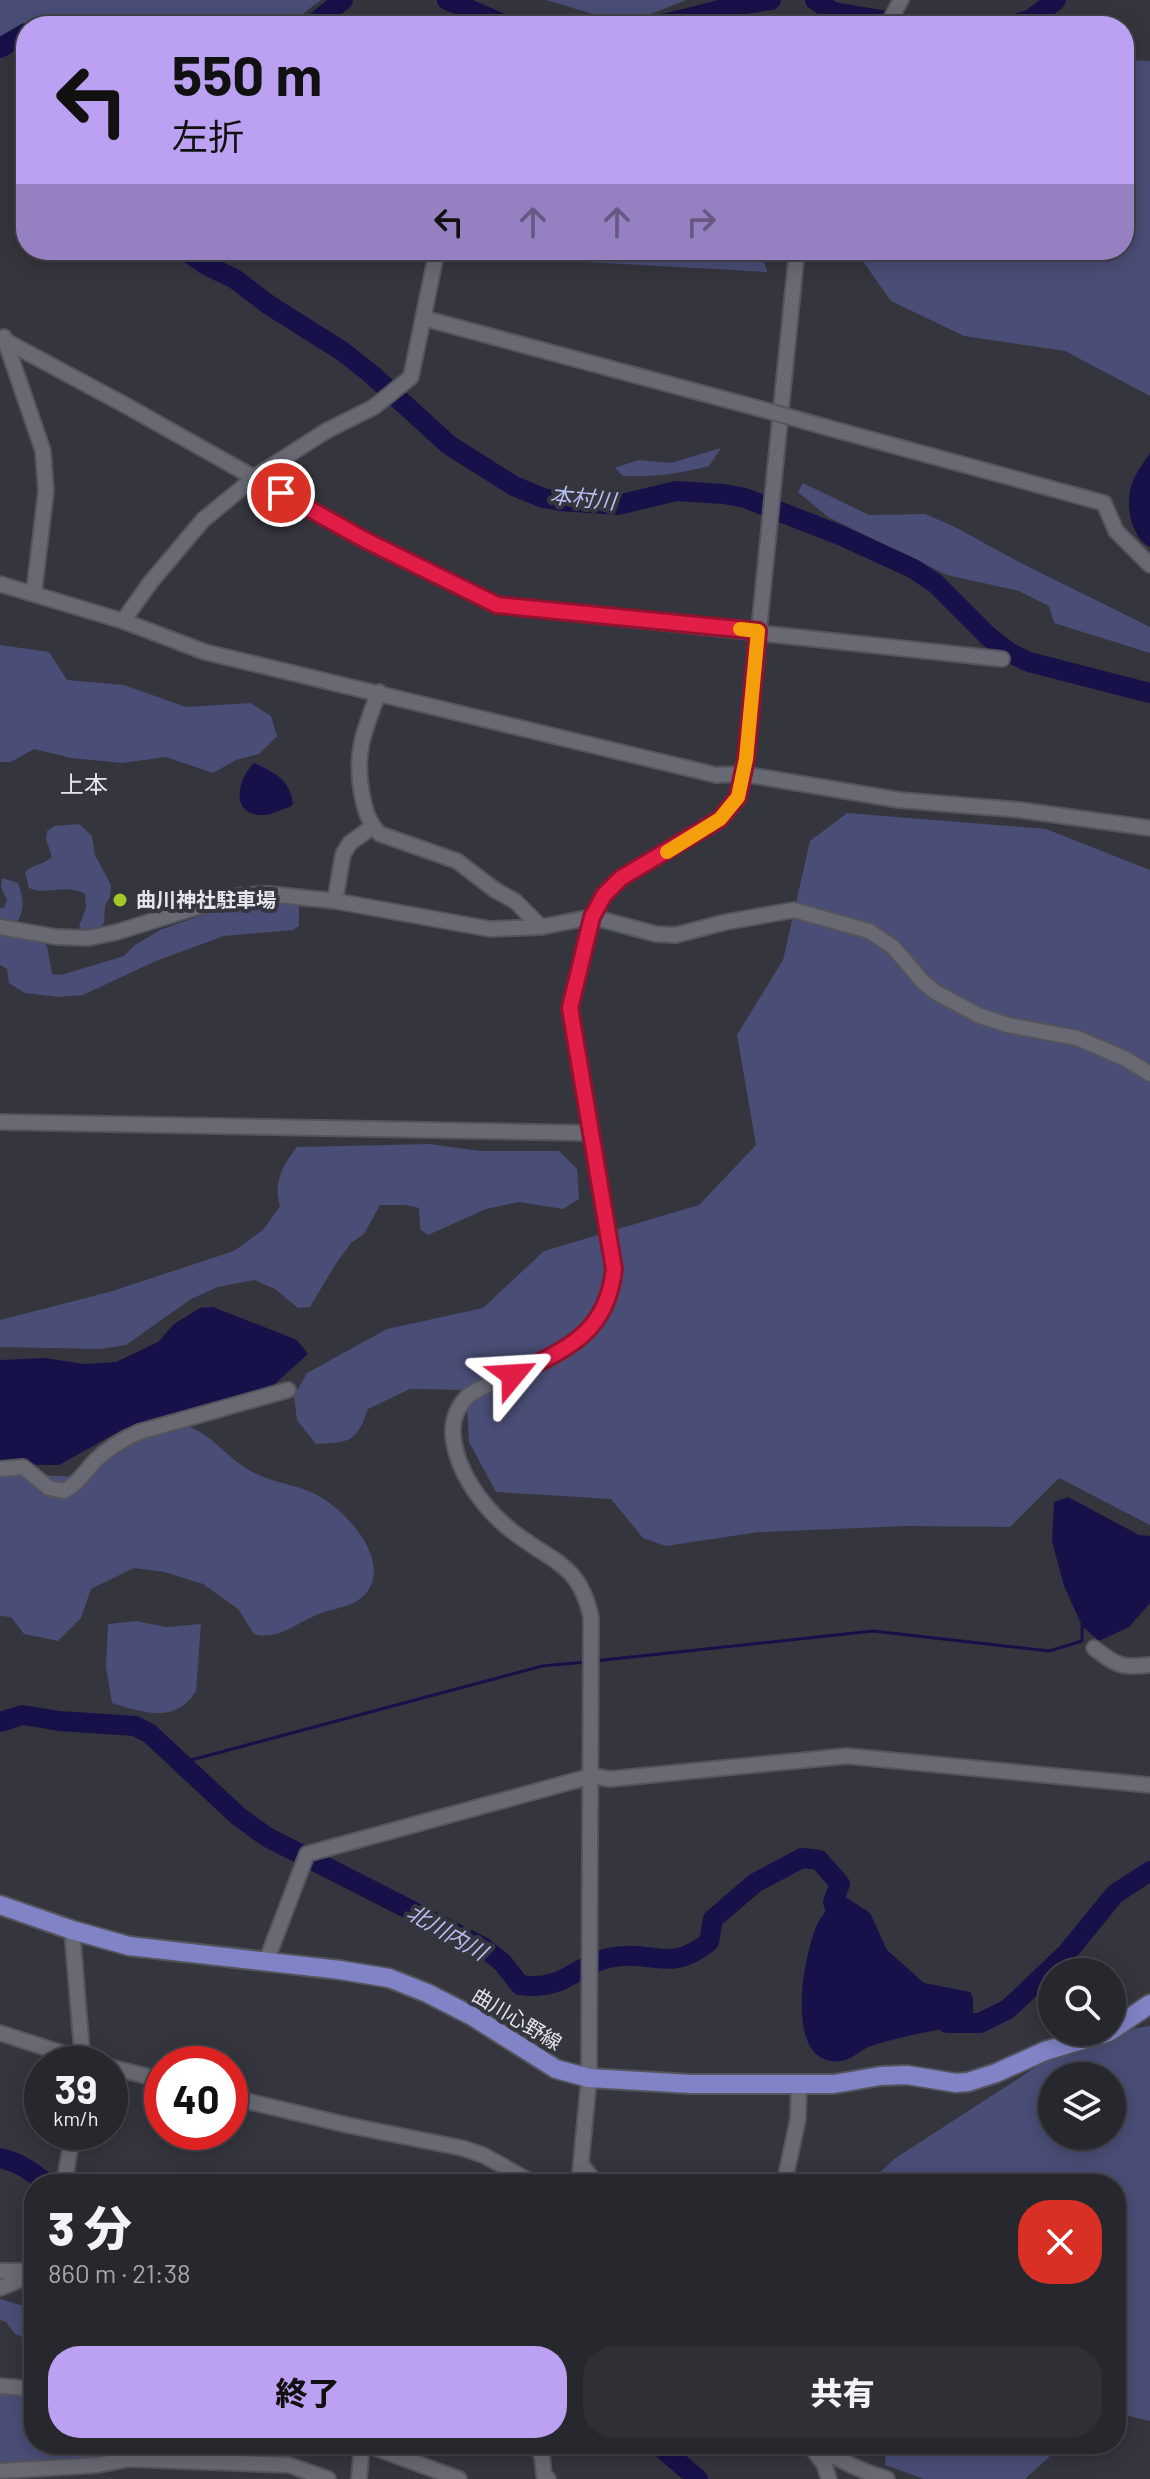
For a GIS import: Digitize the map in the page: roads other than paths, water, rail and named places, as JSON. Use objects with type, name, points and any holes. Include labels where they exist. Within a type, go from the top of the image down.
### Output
[{"type":"main road","name":"曲川心野線","points":[[0,1905],[129,1946],[389,1978],[472,2016],[556,2069],[589,2078],[691,2084],[834,2084],[907,2075],[956,2083],[996,2073],[1062,2046]]},
{"type":"main road","name":"曲川心野線","points":[[1126,2021],[1150,2004]]},
{"type":"street","points":[[123,621],[150,583],[203,520],[254,477],[326,431],[374,407],[411,377],[435,260]]},
{"type":"street","points":[[580,2174],[589,2078],[591,1617],[586,1595],[563,1564],[513,1532],[488,1509],[461,1466],[454,1448],[452,1427],[457,1410],[468,1396],[583,1337],[605,1308],[612,1290],[614,1269],[570,1008],[592,917],[604,895],[621,878],[720,819],[738,797],[743,774],[796,260]]},
{"type":"street","points":[[423,318],[1104,503],[1116,531],[1150,565]]},
{"type":"street","points":[[2,336],[365,540],[497,605],[1002,659]]},
{"type":"street","points":[[2,336],[43,451],[46,491],[34,592]]},
{"type":"street","points":[[0,584],[123,621],[205,652],[716,775],[743,774],[899,800],[1020,810],[1150,828]]},
{"type":"street","points":[[379,692],[365,728],[357,770],[372,827],[380,834],[457,861],[515,901],[541,927]]},
{"type":"street","points":[[335,901],[343,854],[350,843],[372,827]]},
{"type":"street","points":[[0,927],[56,937],[88,938],[243,895],[283,895],[335,901],[490,929],[541,927],[592,917],[656,934],[676,935],[794,910],[869,931],[893,947],[923,982],[960,1007],[1008,1025],[1077,1038],[1126,1059],[1150,1074]]},
{"type":"street","points":[[0,1122],[591,1133]]},
{"type":"street","points":[[0,1469],[23,1467],[49,1488],[64,1491],[73,1487],[98,1458],[139,1432],[288,1390]]},
{"type":"street","points":[[1094,1648],[1116,1665],[1150,1665]]},
{"type":"street","points":[[266,1962],[307,1854],[592,1776],[610,1779],[847,1756],[1150,1785]]},
{"type":"street","points":[[72,1930],[85,2046]]},
{"type":"street","points":[[0,2033],[38,2046]]},
{"type":"street","points":[[786,2174],[798,2119],[799,2083]]},
{"type":"street","points":[[248,2101],[462,2148],[483,2155],[517,2174]]},
{"type":"street","points":[[66,2174],[70,2150]]},
{"type":"street","points":[[581,2164],[589,2174]]},
{"type":"street","points":[[0,2271],[24,2272]]},
{"type":"street","points":[[0,2288],[24,2277]]},
{"type":"street","points":[[0,2386],[24,2388]]},
{"type":"street","points":[[359,2479],[363,2454]]},
{"type":"street","points":[[391,2454],[459,2479]]},
{"type":"street","points":[[541,2454],[545,2478]]},
{"type":"street","points":[[545,2478],[547,2454]]},
{"type":"street","points":[[818,2454],[829,2479]]},
{"type":"street","points":[[830,2454],[864,2473],[887,2479]]},
{"type":"street","points":[[0,2471],[98,2465],[129,2459],[289,2465],[328,2479]]},
{"type":"waterway","points":[[323,16],[343,0]]},
{"type":"waterway","points":[[447,0],[485,16]]},
{"type":"waterway","points":[[698,16],[771,0]]},
{"type":"waterway","points":[[815,0],[833,12],[857,16]]},
{"type":"waterway","points":[[1035,16],[1056,0]]},
{"type":"waterway","points":[[0,48],[16,39]]},
{"type":"waterway","name":"本村川","points":[[199,260],[235,279],[269,305],[342,351],[449,445],[514,486],[543,498],[618,505],[676,491],[745,498],[842,536],[914,569],[936,584],[988,636],[1010,653],[1029,662],[1150,693]]},
{"type":"waterway","points":[[594,1661],[873,1631],[1049,1651],[1082,1641],[1082,1625]]},
{"type":"waterway","points":[[180,1763],[542,1666],[586,1662]]},
{"type":"waterway","name":"北川内川","points":[[0,1722],[23,1715],[59,1721],[135,1726],[149,1733],[238,1816],[267,1837],[483,1947],[503,1963],[520,1985],[548,1985],[608,1958],[637,1956],[670,1959],[694,1952],[709,1942],[713,1919],[755,1883],[802,1858],[819,1860],[840,1884],[833,1902],[842,1930]]},
{"type":"waterway","name":"北川内川","points":[[947,2023],[980,2023],[1008,2009],[1066,1954],[1115,1894],[1150,1871]]},
{"type":"waterway","points":[[0,2158],[33,2174]]},
{"type":"waterway","points":[[669,2454],[698,2479]]},
{"type":"place","name":"曲川神社駐車場","points":[[120,900]]},
{"type":"district","name":"上本","points":[[84,785]]}]
